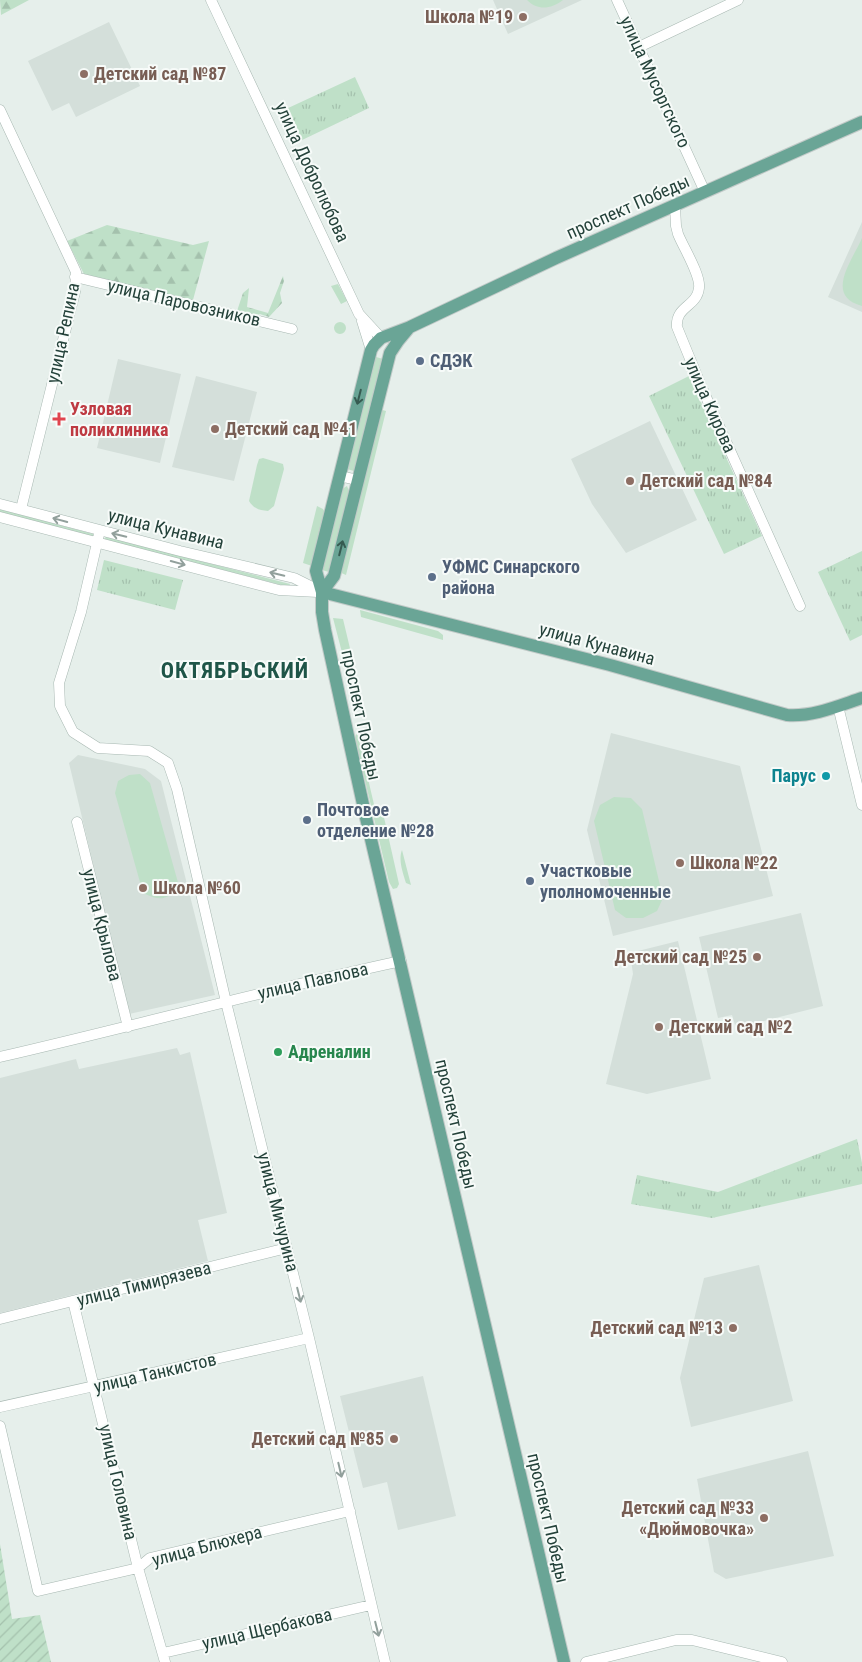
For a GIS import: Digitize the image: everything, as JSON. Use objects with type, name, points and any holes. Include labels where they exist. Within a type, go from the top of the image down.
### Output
[{"type":"main road","name":"проспект Победы","points":[[564,1662],[366,818],[325,630],[322,612],[322,592],[316,571],[339,476],[376,341],[410,327],[556,258],[862,122]]},
{"type":"main road","name":"проспект Победы","points":[[322,592],[334,576],[390,353],[398,340],[410,327]]},
{"type":"main road","name":"улица Добролюбова","points":[[381,338],[390,353]]},
{"type":"main road","name":"улица Кунавина","points":[[322,592],[610,665],[787,714],[799,716],[862,698]]},
{"type":"street","name":"улица Добролюбова","points":[[211,0],[359,314],[381,338]]},
{"type":"street","name":"улица Мусоргского","points":[[617,0],[705,192]]},
{"type":"street","points":[[639,47],[738,0]]},
{"type":"street","name":"улица Репина","points":[[0,110],[76,272],[75,292],[21,509]]},
{"type":"street","name":"улица Кирова","points":[[675,206],[678,234],[698,279],[699,289],[694,299],[680,312],[676,319],[677,327],[800,606]]},
{"type":"street","name":"улица Паровозников","points":[[76,277],[292,329]]},
{"type":"street","points":[[359,314],[372,350]]},
{"type":"street","points":[[339,476],[358,480]]},
{"type":"street","name":"улица Кунавина","points":[[0,504],[294,578],[322,592]]},
{"type":"street","name":"улица Кунавина","points":[[0,517],[279,590],[322,592]]},
{"type":"street","points":[[97,542],[100,530]]},
{"type":"street","name":"улица Мичурина","points":[[97,542],[81,612],[59,683],[60,706],[73,732],[98,748],[149,751],[168,763],[177,789],[226,1002],[309,1338],[385,1662]]},
{"type":"street","points":[[838,706],[862,805]]},
{"type":"street","name":"улица Крылова","points":[[77,822],[128,1028]]},
{"type":"street","name":"улица Павлова","points":[[0,1057],[128,1028],[226,1002],[400,961]]},
{"type":"street","name":"улица Тимирязева","points":[[0,1318],[287,1248]]},
{"type":"street","name":"улица Головина","points":[[73,1301],[138,1568],[164,1658]]},
{"type":"street","name":"улица Танкистов","points":[[0,1407],[309,1338]]},
{"type":"street","name":"улица Блюхера","points":[[0,1426],[38,1591],[138,1568],[150,1558],[350,1511]]},
{"type":"street","name":"улица Щербакова","points":[[164,1658],[371,1605]]},
{"type":"street","points":[[586,1662],[676,1640],[692,1640],[782,1662]]},
{"type":"shaded area","name":"Школа №19","points":[[493,0],[582,0],[508,34]]},
{"type":"shaded area","name":"Детский сад №87","points":[[109,22],[140,86],[76,117],[69,103],[52,111],[28,61]]},
{"type":"shaded area","points":[[862,222],[862,312],[828,297]]},
{"type":"shaded area","points":[[118,359],[181,374],[160,463],[97,448]]},
{"type":"shaded area","name":"Детский сад №41","points":[[196,376],[257,392],[234,481],[172,467]]},
{"type":"shaded area","name":"Детский сад №84","points":[[650,421],[697,520],[626,553],[592,504],[571,459]]},
{"type":"shaded area","name":"Школа №22","points":[[611,733],[740,766],[773,896],[613,936],[587,830]]},
{"type":"shaded area","name":"Школа №60","points":[[78,755],[145,769],[161,781],[215,995],[129,1014],[69,763]]},
{"type":"shaded area","name":"Детский сад №25","points":[[801,913],[823,1006],[736,1028],[732,1015],[718,1018],[699,937]]},
{"type":"shaded area","name":"Детский сад №2","points":[[678,941],[711,1079],[647,1094],[606,1084],[633,974],[630,953]]},
{"type":"shaded area","points":[[177,1048],[180,1055],[190,1052],[227,1213],[198,1220],[208,1261],[0,1313],[0,1078],[76,1059],[79,1069]]},
{"type":"shaded area","name":"Детский сад №13","points":[[759,1265],[793,1401],[691,1427],[680,1378],[704,1278]]},
{"type":"shaded area","name":"Детский сад №85","points":[[423,1376],[456,1516],[398,1530],[387,1482],[363,1488],[340,1396]]},
{"type":"shaded area","name":"Детский сад №33 «Дюймовочка»","points":[[808,1451],[834,1556],[726,1579],[714,1572],[697,1479]]},
{"type":"green space","points":[[0,0],[29,0],[1,15]]},
{"type":"green space","points":[[527,0],[563,0],[545,8],[531,4]]},
{"type":"green space","points":[[355,77],[369,108],[300,141],[286,109]]},
{"type":"green space","points":[[107,225],[193,245],[209,241],[193,300],[84,274],[67,241]]},
{"type":"green space","points":[[862,238],[862,306],[851,301],[845,294],[843,286],[844,277]]},
{"type":"green space","points":[[283,276],[284,281],[280,293],[282,303],[269,317],[260,314],[255,316],[237,311],[243,293],[249,288],[247,307],[268,313]]},
{"type":"green space","points":[[338,284],[347,301],[341,304],[331,286]]},
{"type":"green space","points":[[340,322],[346,328],[340,334],[334,328]]},
{"type":"green space","points":[[376,357],[383,359],[354,471],[347,469]]},
{"type":"green space","points":[[689,376],[762,536],[724,554],[649,396]]},
{"type":"green space","points":[[379,409],[386,411],[346,575],[339,572]]},
{"type":"green space","points":[[263,458],[283,464],[284,469],[274,506],[268,511],[257,509],[249,501],[257,465],[259,459]]},
{"type":"green space","points":[[347,486],[349,491],[329,572],[322,570],[342,489]]},
{"type":"green space","points":[[317,506],[323,509],[326,514],[312,566],[303,563]]},
{"type":"green space","points":[[0,509],[93,534],[94,536],[0,512]]},
{"type":"green space","points":[[106,537],[290,584],[289,587],[106,540],[104,539]]},
{"type":"green space","points":[[862,551],[862,635],[850,641],[818,572]]},
{"type":"green space","points":[[104,560],[183,580],[175,610],[97,590]]},
{"type":"green space","points":[[360,610],[438,631],[443,635],[443,640],[361,617]]},
{"type":"green space","points":[[333,618],[343,619],[353,661],[345,664]]},
{"type":"green space","points":[[356,734],[376,813],[383,813],[399,884],[397,888],[393,889],[389,882],[355,738]]},
{"type":"green space","points":[[140,774],[150,783],[179,886],[171,895],[163,898],[143,893],[115,793],[118,781],[129,775]]},
{"type":"green space","points":[[614,797],[631,798],[642,809],[663,898],[657,911],[643,918],[626,918],[615,910],[594,821],[600,805]]},
{"type":"green space","points":[[402,850],[411,885],[406,883],[402,871]]},
{"type":"green space","points":[[857,1139],[862,1163],[862,1184],[712,1218],[631,1204],[637,1175],[718,1192]]},
{"type":"green space","points":[[0,1544],[12,1619],[40,1615],[51,1662],[0,1662]]},
{"type":"place","name":"Школа №19","points":[[523,17]]},
{"type":"place","name":"Детский сад №87","points":[[84,74]]},
{"type":"place","name":"СДЭК","points":[[420,361]]},
{"type":"place","name":"Узловая поликлиника","points":[[59,419]]},
{"type":"place","name":"Детский сад №41","points":[[215,429]]},
{"type":"place","name":"Детский сад №84","points":[[630,481]]},
{"type":"place","name":"УФМС Синарского района","points":[[432,577]]},
{"type":"place","name":"Парус","points":[[826,776]]},
{"type":"place","name":"Почтовое отделение №28","points":[[307,820]]},
{"type":"place","name":"Школа №22","points":[[680,863]]},
{"type":"place","name":"Участковые уполномоченные","points":[[530,881]]},
{"type":"place","name":"Школа №60","points":[[143,888]]},
{"type":"place","name":"Детский сад №25","points":[[757,957]]},
{"type":"place","name":"Детский сад №2","points":[[659,1027]]},
{"type":"place","name":"Адреналин","points":[[278,1052]]},
{"type":"place","name":"Детский сад №13","points":[[733,1328]]},
{"type":"place","name":"Детский сад №85","points":[[394,1439]]},
{"type":"place","name":"Детский сад №33 «Дюймовочка»","points":[[764,1518]]},
{"type":"district","name":"ОКТЯБРЬСКИЙ","points":[[235,670]]}]
